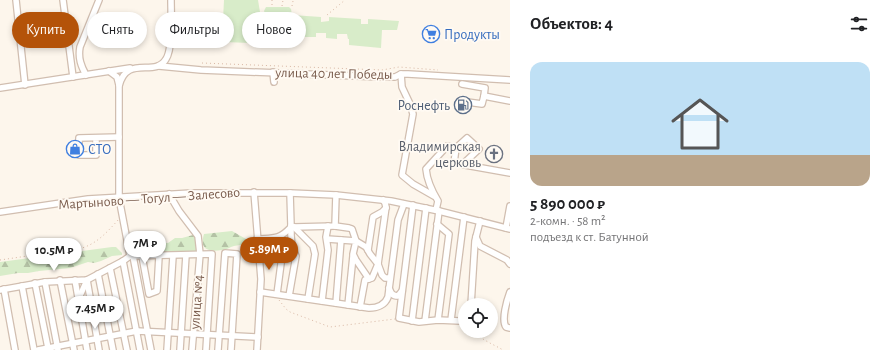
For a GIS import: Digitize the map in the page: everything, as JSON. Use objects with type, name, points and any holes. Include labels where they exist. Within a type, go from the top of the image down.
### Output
[{"type":"street","points":[[16,0],[25,85]]},
{"type":"street","points":[[62,0],[73,77]]},
{"type":"street","points":[[86,75],[82,68],[79,55],[80,47],[99,0]]},
{"type":"street","points":[[158,66],[166,60],[168,54],[170,43],[171,0]]},
{"type":"street","points":[[168,54],[172,64],[182,68]]},
{"type":"street","name":"улица 40 лет Победы","points":[[132,68],[158,66],[201,70],[381,77],[396,77],[401,74],[510,80]]},
{"type":"street","points":[[0,88],[132,68]]},
{"type":"street","points":[[119,86],[124,73],[132,68]]},
{"type":"street","points":[[109,71],[117,77],[119,86],[119,198],[151,350]]},
{"type":"street","points":[[273,72],[274,82]]},
{"type":"street","points":[[401,74],[402,87],[413,114],[402,175],[408,181],[436,197]]},
{"type":"street","points":[[460,101],[482,104],[485,88],[462,84]]},
{"type":"street","points":[[484,96],[510,101]]},
{"type":"street","points":[[96,138],[119,137]]},
{"type":"street","points":[[463,164],[479,149],[467,138],[456,148],[454,163],[510,173]]},
{"type":"street","points":[[425,321],[437,224],[438,201],[427,178],[426,169],[447,146],[456,148]]},
{"type":"street","points":[[254,192],[260,260],[258,350]]},
{"type":"street","name":"Мартыново — Тогул — Залесово","points":[[0,212],[88,199],[169,194],[254,192],[290,193],[336,195],[414,205],[508,229]]},
{"type":"street","points":[[289,296],[296,256],[290,236],[293,227],[290,193]]},
{"type":"street","name":"улица №4","points":[[169,194],[179,211],[198,236],[200,254],[192,350]]},
{"type":"street","points":[[335,226],[336,195]]},
{"type":"street","points":[[360,307],[365,280],[372,278],[378,264],[386,207],[383,200]]},
{"type":"street","points":[[260,292],[360,307],[373,308],[380,306],[387,300],[398,220],[404,204]]},
{"type":"street","points":[[414,205],[399,318],[412,321],[458,321]]},
{"type":"street","points":[[508,229],[510,206]]},
{"type":"street","points":[[368,250],[373,217],[382,212],[386,207]]},
{"type":"street","points":[[412,321],[426,208]]},
{"type":"street","points":[[451,320],[464,217]]},
{"type":"street","points":[[472,298],[476,237],[480,221]]},
{"type":"street","points":[[437,224],[449,234],[438,320]]},
{"type":"street","points":[[322,301],[328,250],[326,239],[328,226]]},
{"type":"street","points":[[257,239],[278,238],[293,227],[335,226],[349,228],[352,230],[356,241],[348,305]]},
{"type":"street","points":[[293,227],[314,248],[315,254],[308,299]]},
{"type":"street","points":[[476,237],[480,246],[507,260],[510,264]]},
{"type":"street","points":[[326,239],[356,241],[366,247],[378,264],[382,275],[385,278],[390,278]]},
{"type":"street","points":[[336,303],[341,240]]},
{"type":"street","points":[[275,294],[282,256],[292,246]]},
{"type":"street","points":[[218,350],[225,253],[237,254],[231,350]]},
{"type":"street","points":[[180,350],[186,254]]},
{"type":"street","points":[[15,350],[2,289],[60,280],[87,280],[132,256],[212,254],[206,350]]},
{"type":"street","points":[[354,254],[368,279]]},
{"type":"street","points":[[142,256],[149,294],[157,291],[159,256]]},
{"type":"street","points":[[166,350],[173,256]]},
{"type":"street","points":[[123,261],[140,350]]},
{"type":"street","points":[[110,268],[126,350]]},
{"type":"street","points":[[98,274],[113,350]]},
{"type":"street","points":[[60,280],[74,350]]},
{"type":"street","points":[[75,280],[87,350]]},
{"type":"street","points":[[79,298],[87,280]]},
{"type":"street","points":[[87,280],[99,350]]},
{"type":"street","points":[[45,282],[58,348]]},
{"type":"street","points":[[35,283],[48,348]]},
{"type":"street","points":[[22,286],[34,350]]},
{"type":"street","points":[[389,288],[391,293],[395,296],[398,296],[402,291]]},
{"type":"street","points":[[510,292],[507,299],[504,320],[506,327],[510,328]]},
{"type":"street","points":[[38,350],[58,348],[137,331],[258,337]]},
{"type":"path","points":[[272,0],[272,6]]},
{"type":"path","points":[[282,0],[282,6]]},
{"type":"path","points":[[327,15],[345,0]]},
{"type":"path","points":[[292,6],[293,1]]},
{"type":"path","points":[[202,63],[382,70],[399,67],[440,71]]},
{"type":"path","points":[[0,260],[82,248],[91,245],[107,232],[122,216]]},
{"type":"path","points":[[275,294],[290,312],[330,327],[399,318]]},
{"type":"path","points":[[480,338],[503,350]]},
{"type":"green space","points":[[224,0],[258,0],[260,12],[242,12],[242,43],[234,42],[234,12],[223,12]]},
{"type":"green space","points":[[266,7],[289,7],[292,12],[264,12]]},
{"type":"green space","points":[[306,16],[321,17],[321,22],[329,21],[329,17],[361,19],[361,24],[368,24],[368,19],[399,21],[397,30],[382,30],[381,48],[349,45],[347,34],[337,34],[337,39],[326,38],[326,33],[316,33],[316,37],[306,37]]},
{"type":"green space","points":[[232,231],[246,239],[246,244],[217,251],[209,250],[204,247],[204,234]]},
{"type":"green space","points":[[193,235],[197,245],[197,252],[175,252],[170,254],[154,253],[157,248],[151,243],[168,243],[175,238]]},
{"type":"green space","points":[[116,247],[122,255],[112,256],[94,263],[88,262],[70,268],[0,276],[0,262]]},
{"type":"place","name":"Продукты","points":[[431,34]]},
{"type":"place","name":"Роснефть","points":[[463,105]]},
{"type":"place","name":"СТО","points":[[75,149]]},
{"type":"place","name":"Владимирская церковь","points":[[494,154]]}]
